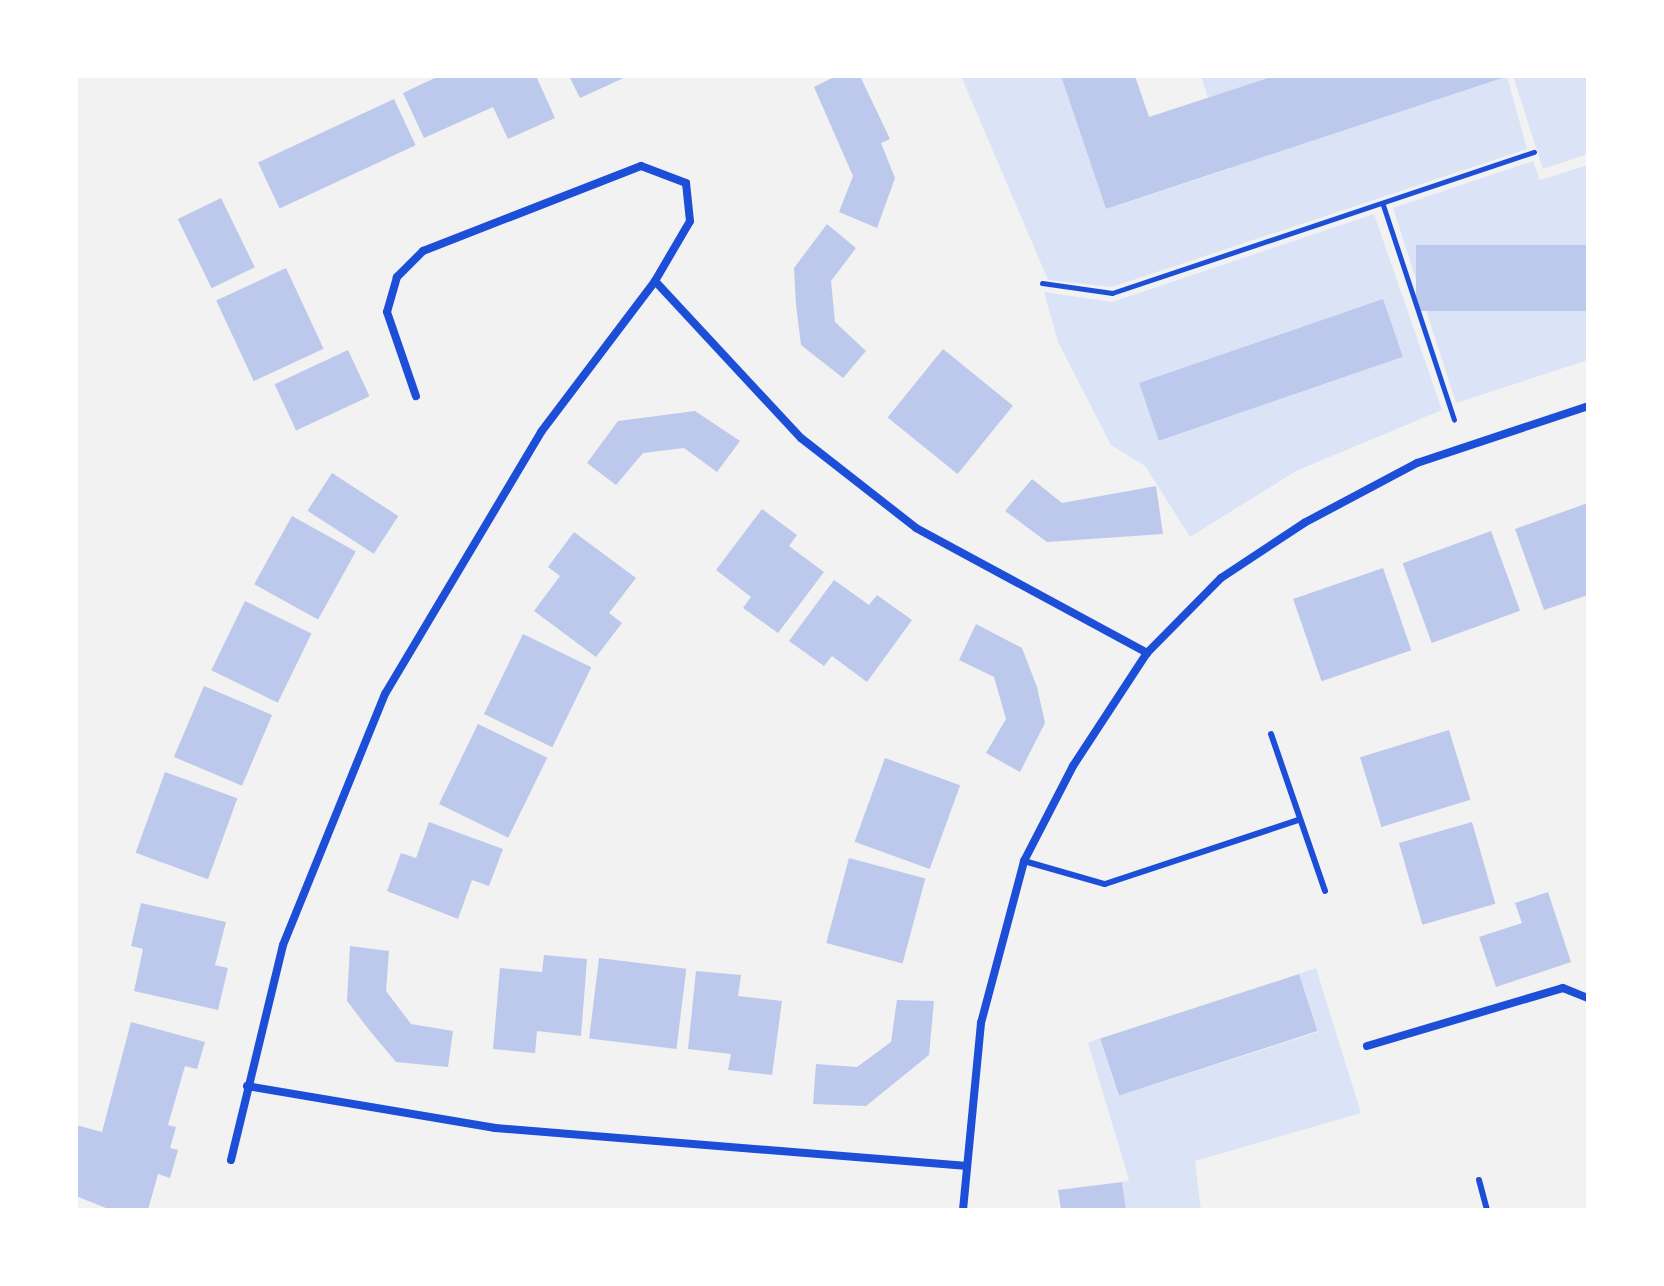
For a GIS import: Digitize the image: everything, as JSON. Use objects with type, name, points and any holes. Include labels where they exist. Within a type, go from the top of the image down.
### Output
[{"type":"street","points":[[231,1160],[283,945],[385,694],[541,432],[655,281],[690,221],[686,183],[641,166],[423,251],[397,277],[387,312],[416,396]]},
{"type":"street","points":[[655,281],[801,438],[916,528],[1147,653]]},
{"type":"street","points":[[963,1210],[964,1166],[981,1023],[1024,861],[1073,766],[1147,653],[1221,578],[1304,523],[1417,463],[1588,406]]},
{"type":"street","points":[[1367,1046],[1563,988],[1588,998]]},
{"type":"street","points":[[247,1086],[495,1128],[964,1166]]},
{"type":"lane","points":[[1271,734],[1325,891]]},
{"type":"lane","points":[[1024,861],[1105,884],[1299,820]]},
{"type":"lane","points":[[1479,1180],[1487,1210]]},
{"type":"path","points":[[1042,283],[1112,293],[1383,205],[1534,152]]},
{"type":"path","points":[[1383,205],[1463,448]]},
{"type":"shaded area","points":[[961,76],[1061,76],[1106,209],[1231,168],[1201,76],[1507,76],[1527,149],[1112,287],[1048,280]]},
{"type":"shaded area","points":[[1513,76],[1588,76],[1588,154],[1543,169]]},
{"type":"shaded area","points":[[1533,161],[1540,180],[1588,165],[1588,360],[1456,403],[1393,208]]},
{"type":"shaded area","points":[[1374,214],[1442,410],[1296,471],[1190,537],[1145,466],[1111,445],[1058,342],[1044,292],[1112,302]]},
{"type":"shaded area","points":[[1316,968],[1361,1113],[1195,1161],[1201,1210],[1126,1210],[1122,1182],[1129,1180],[1088,1043],[1100,1038],[1118,1096],[1318,1032],[1299,974]]},
{"type":"building","points":[[439,76],[536,76],[555,118],[508,139],[493,107],[424,138],[403,93]]},
{"type":"building","points":[[569,76],[628,76],[580,98]]},
{"type":"building","points":[[836,76],[860,76],[890,139],[881,143],[895,178],[877,228],[839,212],[853,176],[814,87]]},
{"type":"building","points":[[1061,76],[1135,76],[1149,117],[1274,76],[1505,77],[1106,209]]},
{"type":"building","points":[[394,99],[416,145],[280,209],[258,162]]},
{"type":"building","points":[[221,198],[255,267],[212,288],[178,219]]},
{"type":"building","points":[[827,224],[856,248],[831,281],[835,322],[866,351],[843,378],[801,345],[796,305],[794,268]]},
{"type":"building","points":[[1416,245],[1588,245],[1588,311],[1416,311]]},
{"type":"building","points":[[286,268],[324,349],[254,381],[216,301]]},
{"type":"building","points":[[1383,299],[1403,357],[1159,441],[1139,383]]},
{"type":"building","points":[[943,349],[1013,406],[958,474],[888,417]]},
{"type":"building","points":[[348,350],[370,396],[296,430],[275,384]]},
{"type":"building","points":[[695,411],[740,441],[717,472],[684,448],[643,453],[616,485],[587,463],[618,421]]},
{"type":"building","points":[[332,473],[398,516],[374,554],[307,511]]},
{"type":"building","points":[[1032,479],[1062,503],[1156,486],[1163,534],[1047,542],[1005,511]]},
{"type":"building","points":[[1588,503],[1588,595],[1544,610],[1515,529]]},
{"type":"building","points":[[762,509],[797,535],[789,546],[824,572],[778,633],[743,608],[751,597],[716,570]]},
{"type":"building","points":[[292,516],[356,551],[318,620],[254,584]]},
{"type":"building","points":[[1491,531],[1520,611],[1432,643],[1403,563]]},
{"type":"building","points":[[574,532],[636,578],[609,613],[622,623],[596,657],[534,611],[560,576],[548,567]]},
{"type":"building","points":[[1383,568],[1411,650],[1322,681],[1293,599]]},
{"type":"building","points":[[834,580],[869,605],[877,595],[912,620],[867,682],[832,656],[824,666],[789,641]]},
{"type":"building","points":[[245,601],[312,633],[278,703],[211,670]]},
{"type":"building","points":[[976,624],[1022,648],[1037,687],[1045,723],[1020,772],[986,753],[1006,719],[994,677],[959,660]]},
{"type":"building","points":[[523,634],[591,667],[552,747],[484,714]]},
{"type":"building","points":[[204,686],[272,715],[242,786],[174,757]]},
{"type":"building","points":[[478,724],[547,758],[508,838],[439,804]]},
{"type":"building","points":[[1449,730],[1470,800],[1381,827],[1360,757]]},
{"type":"building","points":[[885,758],[960,785],[930,869],[855,842]]},
{"type":"building","points":[[165,772],[237,798],[208,879],[136,853]]},
{"type":"building","points":[[429,822],[503,849],[489,886],[472,880],[458,919],[387,891],[401,853],[416,858]]},
{"type":"building","points":[[1472,822],[1495,904],[1422,925],[1399,843]]},
{"type":"building","points":[[849,858],[925,878],[903,963],[826,943]]},
{"type":"building","points":[[1548,892],[1571,962],[1496,987],[1479,937],[1522,923],[1515,903]]},
{"type":"building","points":[[141,903],[226,922],[215,965],[228,968],[218,1010],[134,991],[143,949],[131,946]]},
{"type":"building","points":[[350,946],[389,951],[386,991],[411,1024],[453,1031],[448,1067],[396,1062],[370,1031],[347,1001]]},
{"type":"building","points":[[544,955],[587,959],[581,1036],[537,1031],[535,1053],[493,1049],[500,968],[542,972]]},
{"type":"building","points":[[599,958],[686,969],[676,1049],[589,1038]]},
{"type":"building","points":[[696,971],[741,975],[738,996],[782,1001],[772,1075],[728,1070],[731,1054],[688,1049]]},
{"type":"building","points":[[1299,974],[1318,1031],[1119,1096],[1100,1039]]},
{"type":"building","points":[[897,1000],[934,1001],[929,1055],[866,1106],[813,1104],[816,1064],[857,1067],[891,1042]]},
{"type":"building","points":[[131,1022],[205,1042],[197,1069],[185,1066],[168,1125],[176,1127],[170,1148],[178,1150],[170,1178],[158,1174],[148,1210],[111,1210],[76,1196],[76,1125],[102,1132]]},
{"type":"building","points":[[1122,1182],[1126,1210],[1061,1210],[1058,1190]]}]
